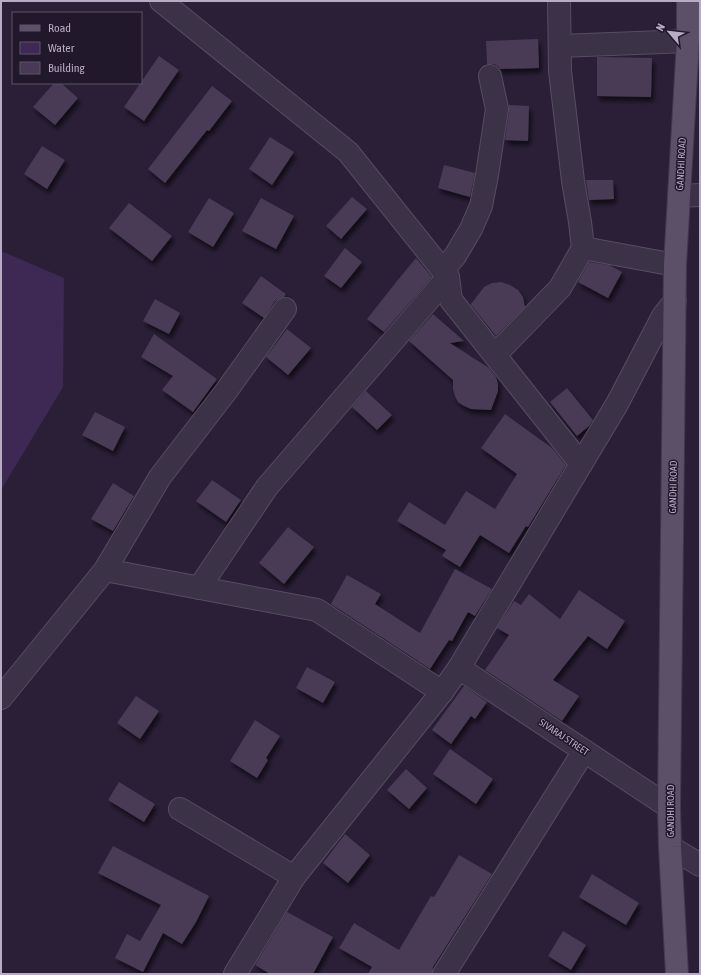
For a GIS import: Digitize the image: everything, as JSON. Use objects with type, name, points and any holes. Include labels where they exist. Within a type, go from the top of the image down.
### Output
[{"type":"main road","name":"GANDHI ROAD","points":[[677,974],[669,807],[675,265],[690,195],[688,1]]},
{"type":"street","points":[[160,1],[348,152],[445,273],[451,300],[581,464]]},
{"type":"street","points":[[495,356],[560,288],[583,248],[568,143],[560,71],[560,1]]},
{"type":"street","points":[[560,46],[688,41]]},
{"type":"street","points":[[199,588],[267,487],[445,273],[471,230],[480,206],[487,175],[497,109],[490,76]]},
{"type":"street","points":[[583,248],[675,265]]},
{"type":"street","points":[[235,974],[294,877],[442,692],[459,668],[617,404],[662,316],[675,301]]},
{"type":"street","points":[[1,698],[105,570],[160,477],[286,310]]},
{"type":"street","points":[[105,570],[317,610],[442,692]]},
{"type":"street","name":"SIVARAJ STREET","points":[[459,668],[669,807]]},
{"type":"street","points":[[444,974],[584,750]]},
{"type":"street","points":[[180,808],[294,877]]},
{"type":"street","points":[[670,847],[700,865]]},
{"type":"water","points":[[1,251],[64,278],[63,387],[1,490]]},
{"type":"building","points":[[538,39],[539,68],[500,69],[494,64],[487,64],[486,41]]},
{"type":"building","points":[[159,56],[179,70],[144,121],[124,107],[140,84],[142,84],[142,81]]},
{"type":"building","points":[[597,57],[652,58],[651,97],[597,96]]},
{"type":"building","points":[[53,84],[62,84],[78,98],[55,125],[33,107]]},
{"type":"building","points":[[212,86],[232,101],[165,183],[148,169]]},
{"type":"building","points":[[509,105],[529,106],[528,141],[505,140]]},
{"type":"building","points":[[270,137],[294,152],[272,185],[249,169]]},
{"type":"building","points":[[42,146],[65,160],[47,189],[24,174]]},
{"type":"building","points":[[444,165],[475,173],[470,197],[438,188]]},
{"type":"building","points":[[586,180],[613,180],[614,199],[589,200]]},
{"type":"building","points":[[352,197],[367,209],[341,239],[326,226]]},
{"type":"building","points":[[209,198],[234,213],[213,247],[188,232]]},
{"type":"building","points":[[261,198],[294,216],[276,249],[242,231]]},
{"type":"building","points":[[129,203],[172,236],[152,261],[109,228]]},
{"type":"building","points":[[345,248],[362,262],[341,288],[324,276]]},
{"type":"building","points":[[416,258],[432,277],[384,332],[367,319]]},
{"type":"building","points":[[589,262],[609,265],[622,272],[608,298],[578,282]]},
{"type":"building","points":[[261,276],[286,294],[284,297],[275,301],[264,318],[242,303]]},
{"type":"building","points":[[501,282],[518,290],[523,297],[525,307],[496,336],[471,304],[484,287],[492,283]]},
{"type":"building","points":[[155,299],[180,313],[169,334],[143,321]]},
{"type":"building","points":[[433,314],[464,341],[450,343],[489,368],[496,377],[498,391],[491,410],[471,409],[458,402],[453,389],[453,380],[409,341]]},
{"type":"building","points":[[287,329],[311,348],[288,375],[266,357]]},
{"type":"building","points":[[154,334],[217,379],[193,412],[162,390],[173,376],[141,357]]},
{"type":"building","points":[[567,388],[593,420],[589,426],[577,436],[550,402]]},
{"type":"building","points":[[366,391],[392,415],[377,430],[352,407]]},
{"type":"building","points":[[95,412],[125,427],[113,451],[82,435]]},
{"type":"building","points":[[505,414],[552,448],[566,465],[528,527],[526,526],[509,553],[480,535],[460,567],[442,556],[446,550],[397,521],[409,502],[445,525],[466,491],[495,509],[517,474],[481,448]]},
{"type":"building","points":[[212,480],[241,500],[226,522],[196,501]]},
{"type":"building","points":[[113,483],[134,496],[113,531],[91,519]]},
{"type":"building","points":[[288,527],[314,547],[284,584],[259,563]]},
{"type":"building","points":[[455,569],[492,589],[475,616],[468,612],[452,641],[449,640],[430,669],[331,604],[347,575],[381,594],[375,604],[420,633]]},
{"type":"building","points":[[579,590],[625,621],[607,649],[588,636],[553,680],[579,696],[562,721],[485,670],[509,635],[497,628],[514,601],[521,605],[529,594],[560,619]]},
{"type":"building","points":[[307,667],[335,682],[323,703],[296,688]]},
{"type":"building","points":[[464,686],[487,702],[475,719],[471,716],[451,744],[432,730]]},
{"type":"building","points":[[136,696],[159,711],[140,739],[117,723]]},
{"type":"building","points":[[255,720],[280,736],[266,758],[268,760],[257,778],[230,761]]},
{"type":"building","points":[[450,749],[493,779],[476,804],[433,774]]},
{"type":"building","points":[[406,769],[427,788],[409,809],[387,790]]},
{"type":"building","points":[[119,782],[155,804],[144,822],[108,800]]},
{"type":"building","points":[[345,834],[370,855],[348,883],[323,863]]},
{"type":"building","points":[[113,846],[209,896],[196,922],[182,944],[163,933],[143,972],[115,958],[127,934],[140,941],[161,905],[98,873]]},
{"type":"building","points":[[459,855],[492,874],[433,967],[432,974],[368,974],[372,967],[339,948],[354,923],[399,950],[431,896],[434,897]]},
{"type":"building","points":[[592,874],[639,903],[626,925],[579,897]]},
{"type":"building","points":[[287,912],[333,937],[313,974],[270,974],[255,965]]},
{"type":"building","points":[[563,931],[586,945],[571,970],[548,956]]}]
